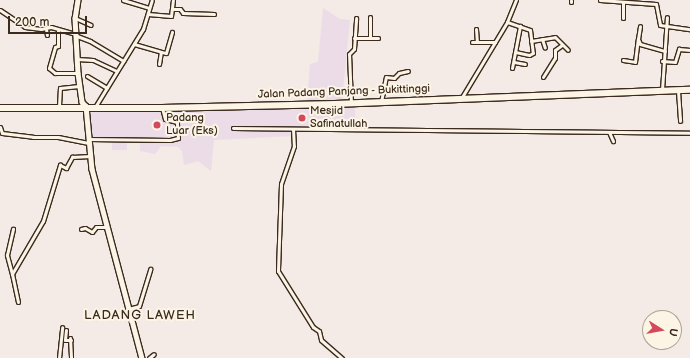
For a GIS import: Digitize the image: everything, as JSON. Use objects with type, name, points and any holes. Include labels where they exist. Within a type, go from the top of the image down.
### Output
[{"type":"highway","name":"Jalan Padang Panjang - Bukittinggi","points":[[0,108],[59,106],[86,106],[95,108],[162,108],[381,102],[462,97],[690,90]]},
{"type":"main road","points":[[78,0],[75,18],[78,73],[82,102],[86,106],[90,156],[106,227],[142,358]]},
{"type":"street","points":[[123,0],[149,8]]},
{"type":"street","points":[[95,108],[134,44],[148,14],[152,0]]},
{"type":"street","points":[[173,0],[177,9]]},
{"type":"street","points":[[462,97],[507,22],[516,0]]},
{"type":"street","points":[[600,0],[656,2],[660,17],[659,24],[667,27],[679,26],[690,29]]},
{"type":"street","points":[[623,2],[623,18]]},
{"type":"street","points":[[148,14],[171,16],[177,9]]},
{"type":"street","points":[[177,9],[214,14]]},
{"type":"street","points":[[0,10],[23,26],[46,29],[51,27],[76,35],[90,41],[123,61]]},
{"type":"street","points":[[370,17],[370,38]]},
{"type":"street","points":[[662,90],[662,61],[665,51],[667,17]]},
{"type":"street","points":[[75,18],[90,25]]},
{"type":"street","points":[[351,103],[349,54],[354,49],[356,18]]},
{"type":"street","points":[[507,22],[529,28],[532,54],[515,52]]},
{"type":"street","points":[[512,68],[520,26]]},
{"type":"street","points":[[623,60],[635,62],[640,26]]},
{"type":"street","points":[[46,29],[47,35]]},
{"type":"street","points":[[476,29],[477,42]]},
{"type":"street","points":[[58,30],[58,46],[55,47],[49,68],[55,73],[78,73]]},
{"type":"street","points":[[134,44],[166,53],[172,32]]},
{"type":"street","points":[[531,41],[555,37],[568,50]]},
{"type":"street","points":[[354,38],[378,38]]},
{"type":"street","points":[[542,39],[545,48]]},
{"type":"street","points":[[638,39],[640,44],[665,51]]},
{"type":"street","points":[[472,42],[495,42]]},
{"type":"street","points":[[543,77],[555,58],[554,52],[562,45]]},
{"type":"street","points":[[662,61],[675,62],[679,49],[690,50]]},
{"type":"street","points":[[159,64],[161,52]]},
{"type":"street","points":[[77,59],[93,60],[117,71]]},
{"type":"street","points":[[514,62],[525,64]]},
{"type":"street","points":[[381,102],[386,77],[394,78],[399,73],[408,71]]},
{"type":"street","points":[[87,76],[107,88]]},
{"type":"street","points":[[59,106],[60,88],[79,86]]},
{"type":"street","points":[[678,91],[680,121]]},
{"type":"street","points":[[0,127],[2,133],[33,137],[58,137],[88,141],[170,140],[178,138],[177,122],[165,119],[162,108]]},
{"type":"street","points":[[233,128],[690,133]]},
{"type":"street","points":[[293,129],[294,146],[281,184],[278,271],[313,326],[319,331],[322,342],[342,358]]},
{"type":"street","points":[[609,132],[613,141]]},
{"type":"street","points":[[12,274],[43,221],[60,165],[66,168],[72,157],[90,156]]},
{"type":"street","points":[[81,229],[85,228],[92,232],[96,227],[106,227]]},
{"type":"street","points":[[13,229],[7,255],[18,302]]},
{"type":"street","points":[[128,309],[139,306],[150,268]]},
{"type":"street","points":[[59,358],[62,327]]},
{"type":"street","points":[[66,330],[65,340],[70,339],[71,358]]},
{"type":"street","points":[[149,358],[154,354]]},
{"type":"shaded area","points":[[323,8],[340,19],[350,20],[342,101],[307,103],[310,64],[318,62]]},
{"type":"shaded area","points":[[355,107],[356,129],[294,130],[294,136],[214,140],[211,171],[198,161],[184,165],[182,151],[178,147],[161,146],[155,154],[140,151],[140,140],[127,140],[127,150],[112,150],[112,140],[91,138],[88,117],[93,111]]},
{"type":"place","name":"Mesjid Safinatullah","points":[[302,118]]},
{"type":"place","name":"Padang Luar (Eks)","points":[[157,125]]},
{"type":"district","name":"LADANG LAWEH","points":[[140,315]]}]
